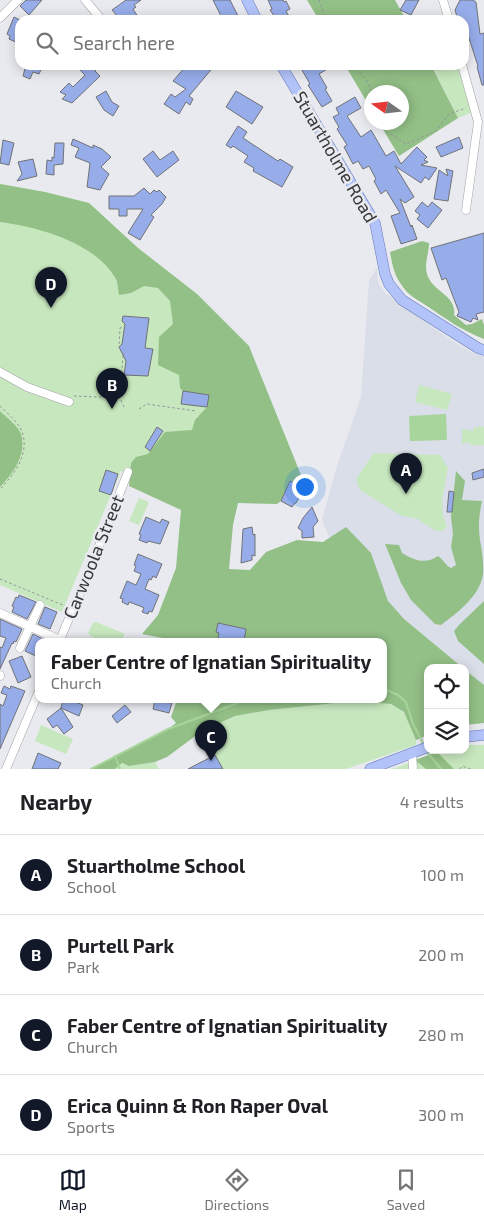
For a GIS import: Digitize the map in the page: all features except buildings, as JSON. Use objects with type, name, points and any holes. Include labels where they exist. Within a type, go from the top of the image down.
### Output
[{"type":"main road","points":[[247,0],[254,15]]},
{"type":"main road","name":"Stuartholme Road","points":[[284,70],[375,223],[385,274],[395,293],[402,300],[484,350]]},
{"type":"main road","points":[[469,737],[484,735]]},
{"type":"main road","points":[[370,769],[424,748]]},
{"type":"street","points":[[0,18],[18,0]]},
{"type":"street","points":[[85,0],[98,15]]},
{"type":"street","points":[[443,0],[447,15]]},
{"type":"street","points":[[464,70],[478,122],[466,210]]},
{"type":"street","points":[[0,372],[27,387],[69,399]]},
{"type":"street","name":"Carwoola Street","points":[[60,638],[128,472]]},
{"type":"street","points":[[20,648],[40,604]]},
{"type":"street","points":[[0,613],[53,638]]},
{"type":"street","points":[[4,766],[35,698]]},
{"type":"street","points":[[414,752],[414,769]]},
{"type":"path","points":[[319,0],[324,15]]},
{"type":"path","points":[[357,70],[369,85]]},
{"type":"path","points":[[386,130],[406,144],[436,131],[449,114],[474,105]]},
{"type":"path","points":[[124,407],[120,398],[123,355],[118,347],[120,328],[125,326]]},
{"type":"path","points":[[123,355],[126,352]]},
{"type":"path","points":[[69,399],[120,398]]},
{"type":"path","points":[[139,409],[147,404],[196,410]]},
{"type":"path","points":[[0,406],[18,424],[23,433],[23,452],[18,467],[0,489]]},
{"type":"path","points":[[0,579],[73,610]]},
{"type":"path","points":[[460,769],[462,766],[471,769]]},
{"type":"shaded area","points":[[307,0],[395,0],[403,15],[316,15]]},
{"type":"shaded area","points":[[348,70],[434,70],[458,118],[399,156],[383,130],[409,130],[409,85],[364,85],[364,97]]},
{"type":"shaded area","points":[[434,70],[461,70],[473,112],[458,118]]},
{"type":"shaded area","points":[[0,184],[45,192],[89,203],[138,248],[197,294],[249,346],[187,496],[121,471],[62,612],[0,585]]},
{"type":"shaded area","points":[[0,184],[45,192],[89,203],[138,248],[197,294],[249,346],[305,485],[290,481],[281,501],[277,504],[238,503],[233,525],[229,569],[250,570],[266,552],[297,540],[323,542],[346,527],[371,553],[388,601],[404,619],[458,664],[424,664],[424,737],[416,740],[404,712],[391,704],[380,703],[387,703],[387,638],[162,638],[142,634],[158,615],[176,568],[181,510],[129,486],[131,463],[136,457],[148,454],[165,432],[192,430],[195,420],[207,407],[209,395],[183,391],[180,388],[179,375],[158,365],[159,337],[173,324],[170,301],[158,288],[144,286],[131,293],[119,295],[116,279],[107,266],[81,246],[49,233],[0,222]]},
{"type":"shaded area","points":[[422,241],[429,243],[426,266],[430,280],[452,303],[454,315],[466,325],[482,319],[484,339],[455,324],[416,299],[406,291],[399,280],[390,252]]},
{"type":"shaded area","points":[[377,268],[378,282],[384,292],[451,340],[471,352],[484,356],[484,720],[469,722],[469,664],[424,664],[424,666],[387,644],[387,638],[382,638],[333,547],[322,520],[336,469],[361,397],[369,280]]},
{"type":"shaded area","points":[[419,385],[452,394],[447,410],[415,402]]},
{"type":"shaded area","points":[[0,411],[21,434],[22,449],[14,470],[0,487]]},
{"type":"shaded area","points":[[446,414],[447,440],[410,441],[409,416]]},
{"type":"shaded area","points":[[479,426],[484,427],[484,445],[472,445],[467,442],[462,444],[462,429],[473,431],[474,427],[478,428]]},
{"type":"shaded area","points":[[374,453],[440,455],[448,468],[442,500],[443,516],[447,527],[442,531],[436,531],[418,519],[402,516],[360,490],[356,479]]},
{"type":"shaded area","points":[[456,471],[465,481],[462,500],[482,501],[479,535],[483,575],[481,583],[472,597],[460,610],[441,625],[435,624],[411,600],[401,583],[385,544],[399,545],[402,553],[415,559],[424,561],[438,556],[451,568],[456,565],[451,547],[453,534],[451,517]]},
{"type":"shaded area","points":[[139,498],[149,502],[139,525],[129,521]]},
{"type":"shaded area","points":[[484,601],[484,664],[458,641],[454,631]]},
{"type":"shaded area","points":[[96,622],[125,634],[123,638],[95,638],[88,633],[93,623]]},
{"type":"shaded area","points":[[469,673],[484,685],[484,723],[469,725]]},
{"type":"shaded area","points":[[176,703],[336,703],[269,710],[235,716],[202,731],[167,757],[155,762],[129,766],[122,763],[115,769],[91,769],[176,723],[171,717]]},
{"type":"shaded area","points":[[336,703],[386,703],[402,711],[409,720],[416,745],[346,769],[223,769],[202,731],[235,716],[269,710]]},
{"type":"shaded area","points":[[41,725],[73,739],[66,754],[35,741]]},
{"type":"shaded area","points":[[469,745],[484,745],[484,769],[392,769],[433,754],[469,754]]},
{"type":"shaded area","points":[[432,754],[439,754],[454,769],[426,769],[415,760]]},
{"type":"shaded area","points":[[155,762],[159,769],[115,769],[122,763],[129,766]]},
{"type":"waterway","points":[[387,690],[398,695],[406,702],[413,724],[424,745]]},
{"type":"waterway","points":[[91,769],[168,729],[238,703]]},
{"type":"waterway","points":[[429,754],[441,769]]},
{"type":"waterway","points":[[115,756],[120,769]]},
{"type":"place","name":"Erica Quinn & Ron Raper Oval","points":[[51,308]]},
{"type":"place","name":"Purtell Park","points":[[112,409]]},
{"type":"place","name":"Stuartholme School","points":[[406,494]]},
{"type":"place","name":"Faber Centre of Ignatian Spirituality","points":[[211,761]]}]
